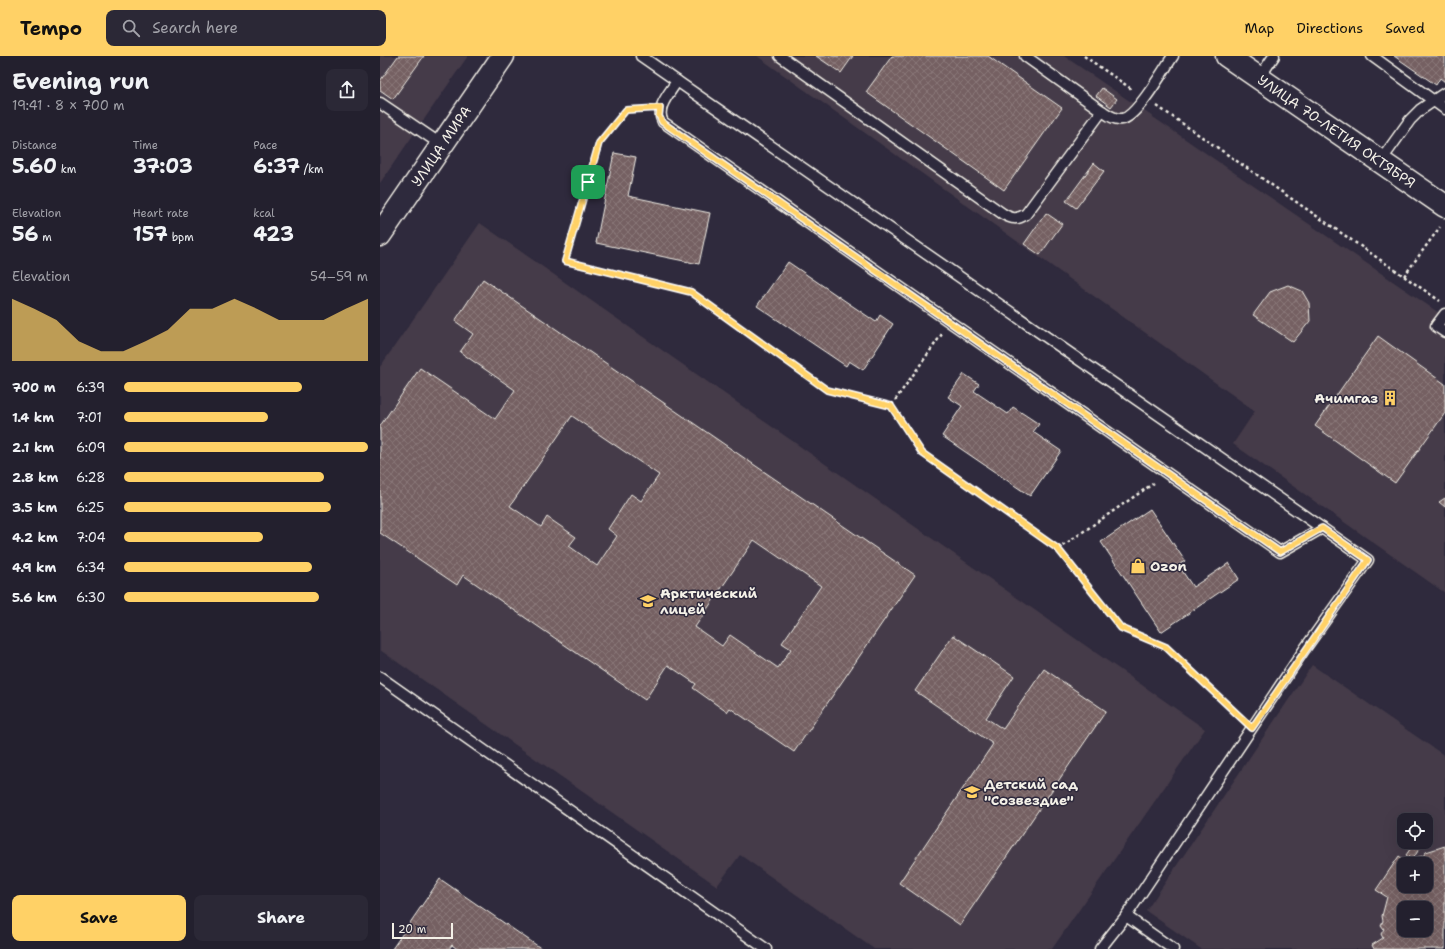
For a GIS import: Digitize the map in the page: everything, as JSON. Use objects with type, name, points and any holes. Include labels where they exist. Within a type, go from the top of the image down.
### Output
[{"type":"main road","name":"УЛИЦА МИРА","points":[[380,235],[503,56]]},
{"type":"main road","name":"УЛИЦА 70-ЛЕТИЯ ОКТЯБРЯ","points":[[1227,56],[1380,162],[1443,216]]},
{"type":"lane","points":[[641,56],[1368,560],[1252,728],[1126,916],[1100,949]]},
{"type":"lane","points":[[780,56],[1011,218],[1020,218],[1026,214],[1102,111]]},
{"type":"lane","points":[[1025,56],[1112,118],[1123,119],[1131,114],[1144,98],[1173,56]]},
{"type":"lane","points":[[1259,78],[1274,56]]},
{"type":"lane","points":[[1372,56],[1445,109]]},
{"type":"lane","points":[[677,81],[660,108],[659,116],[662,122],[1280,552],[1322,528]]},
{"type":"lane","points":[[1380,162],[1410,120],[1420,110],[1445,93]]},
{"type":"lane","points":[[380,103],[442,145]]},
{"type":"lane","points":[[1445,314],[1436,326],[1445,332]]},
{"type":"lane","points":[[380,677],[766,949]]},
{"type":"lane","points":[[1126,916],[1173,949]]},
{"type":"path","points":[[1084,56],[1445,304]]},
{"type":"path","points":[[660,108],[626,110],[599,143],[565,261],[691,292],[827,390],[891,406],[922,453],[1058,549],[1121,628],[1166,647],[1252,728]]},
{"type":"path","points":[[1404,276],[1443,216]]},
{"type":"path","points":[[891,406],[951,323]]},
{"type":"path","points":[[1058,549],[1167,473]]},
{"type":"shaded area","points":[[380,56],[468,56],[380,183]]},
{"type":"shaded area","name":"Ачимгаз","points":[[757,56],[1064,56],[1445,317],[1445,593],[1233,444],[1255,411]]},
{"type":"shaded area","name":"Арктический лицей","points":[[480,223],[1205,729],[1052,949],[874,949],[740,855],[717,886],[380,650],[380,367]]},
{"type":"shaded area","points":[[1312,665],[1445,756],[1445,949],[1201,949],[1146,911]]},
{"type":"building","points":[[398,56],[424,56],[393,99],[380,90],[380,81]]},
{"type":"building","points":[[816,56],[853,56],[841,73]]},
{"type":"building","points":[[892,56],[988,56],[1062,108],[1004,190],[866,92]]},
{"type":"building","points":[[1394,56],[1445,56],[1445,82],[1440,78],[1436,85]]},
{"type":"building","points":[[1102,88],[1117,99],[1111,107],[1096,96]]},
{"type":"building","points":[[614,153],[636,157],[628,196],[710,213],[699,264],[596,243]]},
{"type":"building","points":[[1094,163],[1104,171],[1076,208],[1066,201]]},
{"type":"building","points":[[1046,213],[1062,224],[1040,255],[1024,244]]},
{"type":"building","points":[[788,262],[876,322],[880,315],[893,324],[863,370],[849,361],[846,366],[757,306]]},
{"type":"building","points":[[483,279],[915,575],[794,752],[730,708],[727,712],[693,688],[696,684],[668,665],[645,700],[463,575],[457,585],[380,533],[380,426],[420,368],[495,419],[515,390],[460,352],[473,334],[455,321]],"holes":[[[572,416],[659,475],[641,501],[631,494],[608,529],[617,536],[597,566],[569,546],[576,537],[547,517],[541,527],[510,506]],[[754,540],[821,586],[782,643],[791,649],[778,668],[730,635],[722,646],[695,627]]]},
{"type":"building","points":[[1288,285],[1302,291],[1309,303],[1310,321],[1293,342],[1253,315],[1270,292]]},
{"type":"building","name":"Ачимгаз","points":[[1378,336],[1445,384],[1445,413],[1395,483],[1315,426]]},
{"type":"building","points":[[964,374],[979,384],[974,391],[1008,414],[1013,407],[1039,424],[1033,432],[1061,451],[1030,496],[942,436],[962,406],[948,397]]},
{"type":"building","points":[[1445,498],[1445,507],[1439,502]]},
{"type":"building","points":[[1150,509],[1185,561],[1178,565],[1193,587],[1229,563],[1239,579],[1161,632],[1101,542]]},
{"type":"building","points":[[953,635],[1014,676],[986,718],[1003,729],[1044,669],[1106,711],[960,925],[899,883],[993,744],[915,691]]},
{"type":"building","points":[[1445,846],[1445,949],[1374,949],[1372,945],[1383,938],[1381,934],[1384,929],[1381,925],[1387,897],[1376,890],[1397,859],[1397,893],[1433,893],[1433,857],[1418,857],[1423,856],[1426,852]]},
{"type":"building","points":[[1410,849],[1419,849],[1414,857],[1409,857],[1406,855]]},
{"type":"building","points":[[440,879],[542,949],[457,949],[452,945],[449,949],[392,949]]},
{"type":"place","name":"Ачимгаз","points":[[1390,398]]},
{"type":"place","name":"Ozon","points":[[1138,566]]},
{"type":"place","name":"Арктический лицей","points":[[648,601]]},
{"type":"place","name":"Детский сад \"Созвездие\"","points":[[972,792]]},
{"type":"route","points":[[660,108],[659,116],[662,122],[1280,552],[1322,528],[1368,560],[1304,650],[1252,728],[1166,647],[1121,628],[1058,549],[922,453],[891,406],[827,390],[691,292],[565,261],[588,182],[599,143],[626,110],[660,108]]}]
